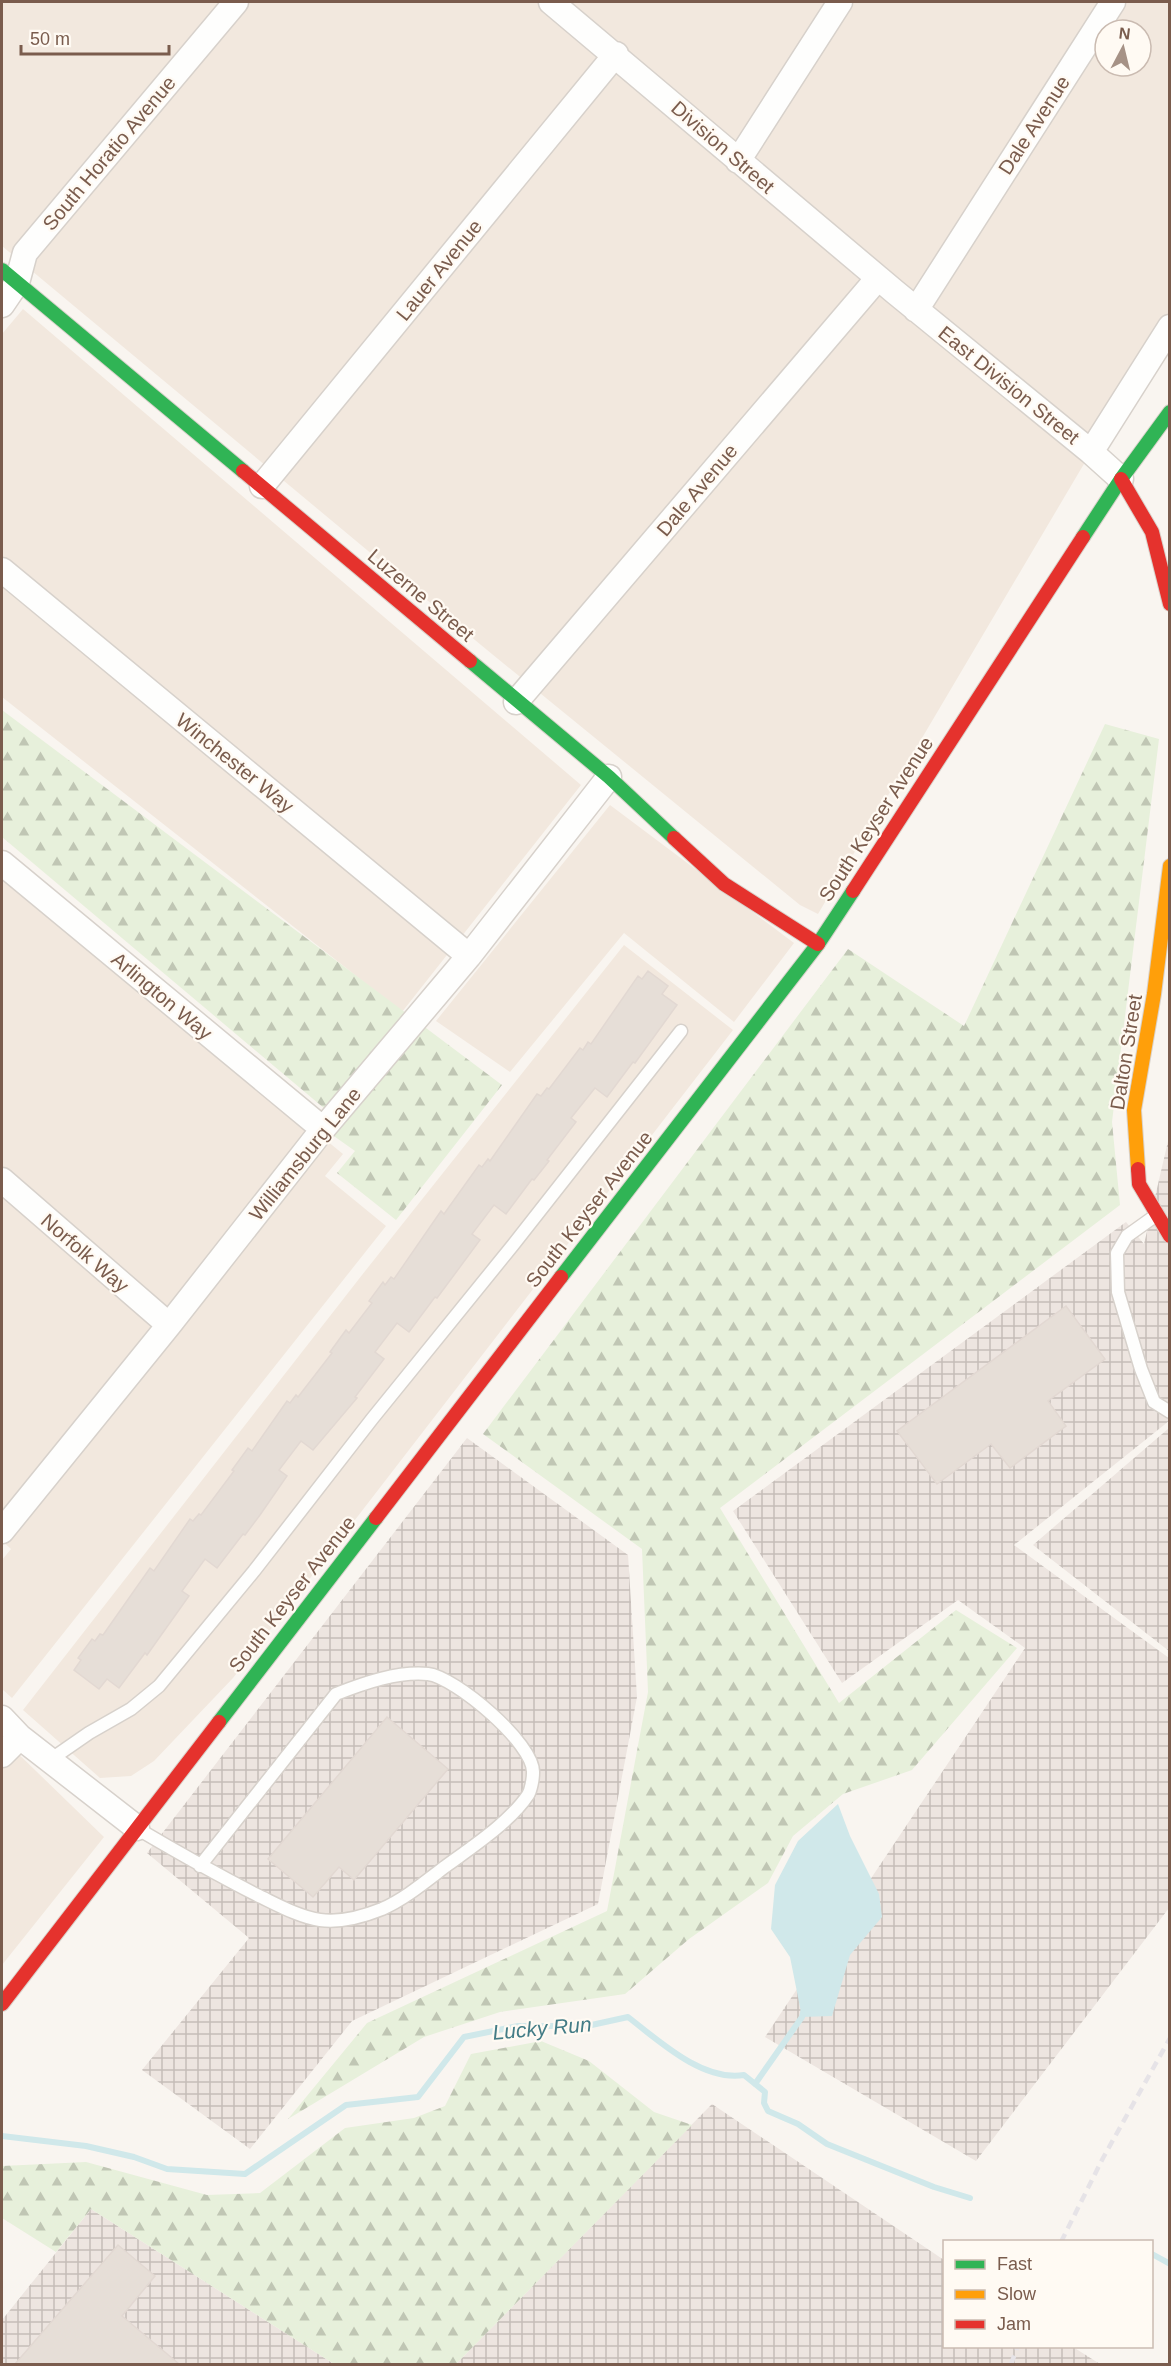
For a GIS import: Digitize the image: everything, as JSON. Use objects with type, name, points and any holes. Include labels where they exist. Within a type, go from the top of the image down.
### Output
[{"type":"main road","name":"Luzerne Street","points":[[9,277],[262,486],[516,702],[609,777],[724,884],[818,944]]},
{"type":"main road","name":"South Keyser Avenue","points":[[2,2004],[818,944],[1121,479],[1170,412]]},
{"type":"main road","points":[[1121,479],[1152,532],[1170,604]]},
{"type":"main road","name":"Dalton Street","points":[[1170,866],[1154,994],[1134,1110],[1139,1185],[1170,1236]]},
{"type":"street","name":"South Horatio Avenue","points":[[2,305],[9,277],[25,254],[236,2]]},
{"type":"street","name":"Division Street","points":[[551,2],[616,54],[886,285]]},
{"type":"street","points":[[738,160],[840,2]]},
{"type":"street","name":"Dale Avenue","points":[[916,310],[1113,2]]},
{"type":"street","name":"Lauer Avenue","points":[[262,486],[616,54]]},
{"type":"street","name":"Dale Avenue","points":[[516,702],[886,285]]},
{"type":"street","name":"East Division Street","points":[[886,285],[1121,479]]},
{"type":"street","points":[[1091,452],[1170,327]]},
{"type":"street","name":"Winchester Way","points":[[2,570],[469,956]]},
{"type":"street","name":"Williamsburg Lane","points":[[2,1531],[169,1325],[323,1129],[469,956],[609,777]]},
{"type":"street","name":"Arlington Way","points":[[2,863],[323,1129]]},
{"type":"street","name":"Norfolk Way","points":[[2,1180],[169,1325]]},
{"type":"street","points":[[2,1718],[20,1737],[137,1828]]},
{"type":"street","points":[[2,1755],[20,1737]]},
{"type":"lane","points":[[50,1760],[131,1708],[159,1686],[254,1571],[681,1031]]},
{"type":"lane","points":[[1156,1215],[1128,1236],[1117,1253],[1118,1292],[1141,1369],[1154,1402],[1170,1412]]},
{"type":"lane","points":[[137,1828],[200,1866],[279,1906],[319,1920],[349,1920],[383,1909],[421,1885],[494,1831],[529,1794],[534,1772],[528,1757],[500,1720],[444,1677],[410,1674],[362,1683],[336,1694],[200,1866]]},
{"type":"shaded area","points":[[2,2],[1169,2],[1169,352],[1091,452],[818,914],[800,905],[481,645],[2,246]]},
{"type":"shaded area","points":[[23,309],[581,785],[402,1012],[2,697],[2,334]]},
{"type":"shaded area","points":[[610,805],[794,943],[734,1022],[624,933],[510,1072],[436,1021]]},
{"type":"shaded area","points":[[2,875],[343,1154],[325,1176],[386,1226],[12,1698],[2,1689],[2,1560],[11,1549],[2,1541]]},
{"type":"shaded area","points":[[624,945],[733,1030],[233,1678],[154,1761],[131,1776],[100,1778],[23,1710],[362,1275]]},
{"type":"shaded area","points":[[1169,1137],[1169,1421],[1014,1545],[1169,1658],[1169,1908],[976,2161],[765,2037],[1025,1648],[958,1600],[842,1683],[733,1511],[1126,1222],[1144,1244]]},
{"type":"shaded area","points":[[1169,1428],[1169,1651],[1033,1545]]},
{"type":"shaded area","points":[[467,1438],[628,1555],[637,1697],[598,1904],[352,2021],[250,2149],[142,2070],[249,1938],[147,1853]]},
{"type":"shaded area","points":[[2,1738],[104,1837],[2,1965]]},
{"type":"shaded area","points":[[712,2104],[943,2259],[943,2348],[1075,2348],[1100,2364],[456,2364]]},
{"type":"shaded area","points":[[91,2209],[334,2364],[2,2364],[2,2320]]},
{"type":"green space","points":[[2,710],[502,1085],[396,1220],[337,1173],[355,1151],[331,1134],[325,1109],[2,837]]},
{"type":"green space","points":[[1105,724],[1159,739],[1112,1122],[1120,1205],[720,1508],[839,1703],[956,1610],[1017,1648],[912,1770],[843,1794],[793,1836],[768,1883],[689,1939],[625,1994],[500,2012],[424,2037],[288,2119],[367,2023],[607,1911],[648,1692],[642,1549],[483,1434],[848,949],[964,1026]]},
{"type":"green space","points":[[541,2041],[589,2061],[654,2112],[692,2125],[456,2364],[334,2364],[91,2209],[56,2252],[2,2218],[2,2166],[86,2162],[207,2195],[260,2193],[345,2128],[414,2118],[445,2106],[471,2054]]},
{"type":"water","points":[[838,1804],[850,1836],[879,1894],[882,1917],[850,1955],[832,2016],[802,2017],[790,1957],[771,1929],[775,1885],[798,1841]]},
{"type":"building","points":[[648,971],[668,986],[662,994],[677,1005],[635,1063],[633,1062],[607,1097],[595,1088],[571,1118],[576,1122],[547,1160],[549,1161],[534,1180],[532,1179],[506,1214],[494,1205],[472,1234],[480,1240],[437,1298],[435,1297],[409,1332],[397,1323],[375,1352],[384,1359],[355,1397],[357,1398],[313,1450],[301,1441],[279,1470],[287,1476],[260,1515],[217,1568],[205,1559],[182,1591],[189,1596],[147,1655],[145,1653],[119,1688],[107,1679],[99,1689],[74,1670],[81,1660],[78,1658],[92,1639],[95,1641],[100,1634],[103,1635],[150,1568],[154,1571],[190,1519],[193,1521],[199,1514],[201,1515],[248,1448],[252,1451],[287,1401],[290,1403],[296,1395],[298,1397],[332,1353],[330,1352],[346,1330],[349,1333],[372,1303],[369,1301],[383,1282],[385,1285],[391,1277],[394,1279],[441,1211],[444,1214],[479,1165],[482,1167],[488,1159],[490,1161],[537,1094],[541,1096],[547,1088],[549,1089],[580,1048],[583,1050],[588,1042],[591,1044],[638,976],[642,979]]},
{"type":"building","points":[[1066,1306],[1105,1359],[1048,1401],[1066,1426],[1010,1468],[991,1444],[937,1484],[897,1431]]},
{"type":"building","points":[[387,1717],[448,1769],[354,1880],[339,1867],[313,1897],[268,1859]]},
{"type":"building","points":[[118,2245],[155,2276],[122,2316],[179,2364],[15,2364]]},
{"type":"waterway","points":[[755,2084],[802,2017],[804,2009]]},
{"type":"waterway","name":"Lucky Run","points":[[2,2136],[86,2146],[134,2157],[167,2169],[245,2174],[346,2105],[418,2097],[464,2037],[518,2026],[587,2026],[628,2017],[682,2058],[697,2066],[729,2076],[744,2075],[765,2092],[764,2103],[768,2111],[798,2124],[827,2144],[934,2187],[970,2198]]},
{"type":"waterway","name":"Lucky Run","points":[[1153,2255],[1170,2264]]},
{"type":"railway","points":[[1062,2240],[1103,2158],[1170,2038]]},
{"type":"railway","points":[[1011,2364],[1017,2348]]},
{"type":"traffic: fast","points":[[2,270],[243,471]]},
{"type":"traffic: fast","points":[[1083,537],[1121,479],[1170,412]]},
{"type":"traffic: fast","points":[[470,661],[609,777],[674,838]]},
{"type":"traffic: fast","points":[[561,1277],[818,944],[853,891]]},
{"type":"traffic: fast","points":[[219,1722],[376,1518]]},
{"type":"traffic: slow","points":[[1138,1169],[1134,1110],[1154,994],[1170,866]]},
{"type":"traffic: jam","points":[[243,471],[470,661]]},
{"type":"traffic: jam","points":[[1121,479],[1152,532],[1170,604]]},
{"type":"traffic: jam","points":[[853,891],[1083,537]]},
{"type":"traffic: jam","points":[[674,838],[724,884],[818,944]]},
{"type":"traffic: jam","points":[[1138,1169],[1139,1184],[1170,1236]]},
{"type":"traffic: jam","points":[[376,1518],[561,1277]]},
{"type":"traffic: jam","points":[[2,2004],[219,1722]]}]
